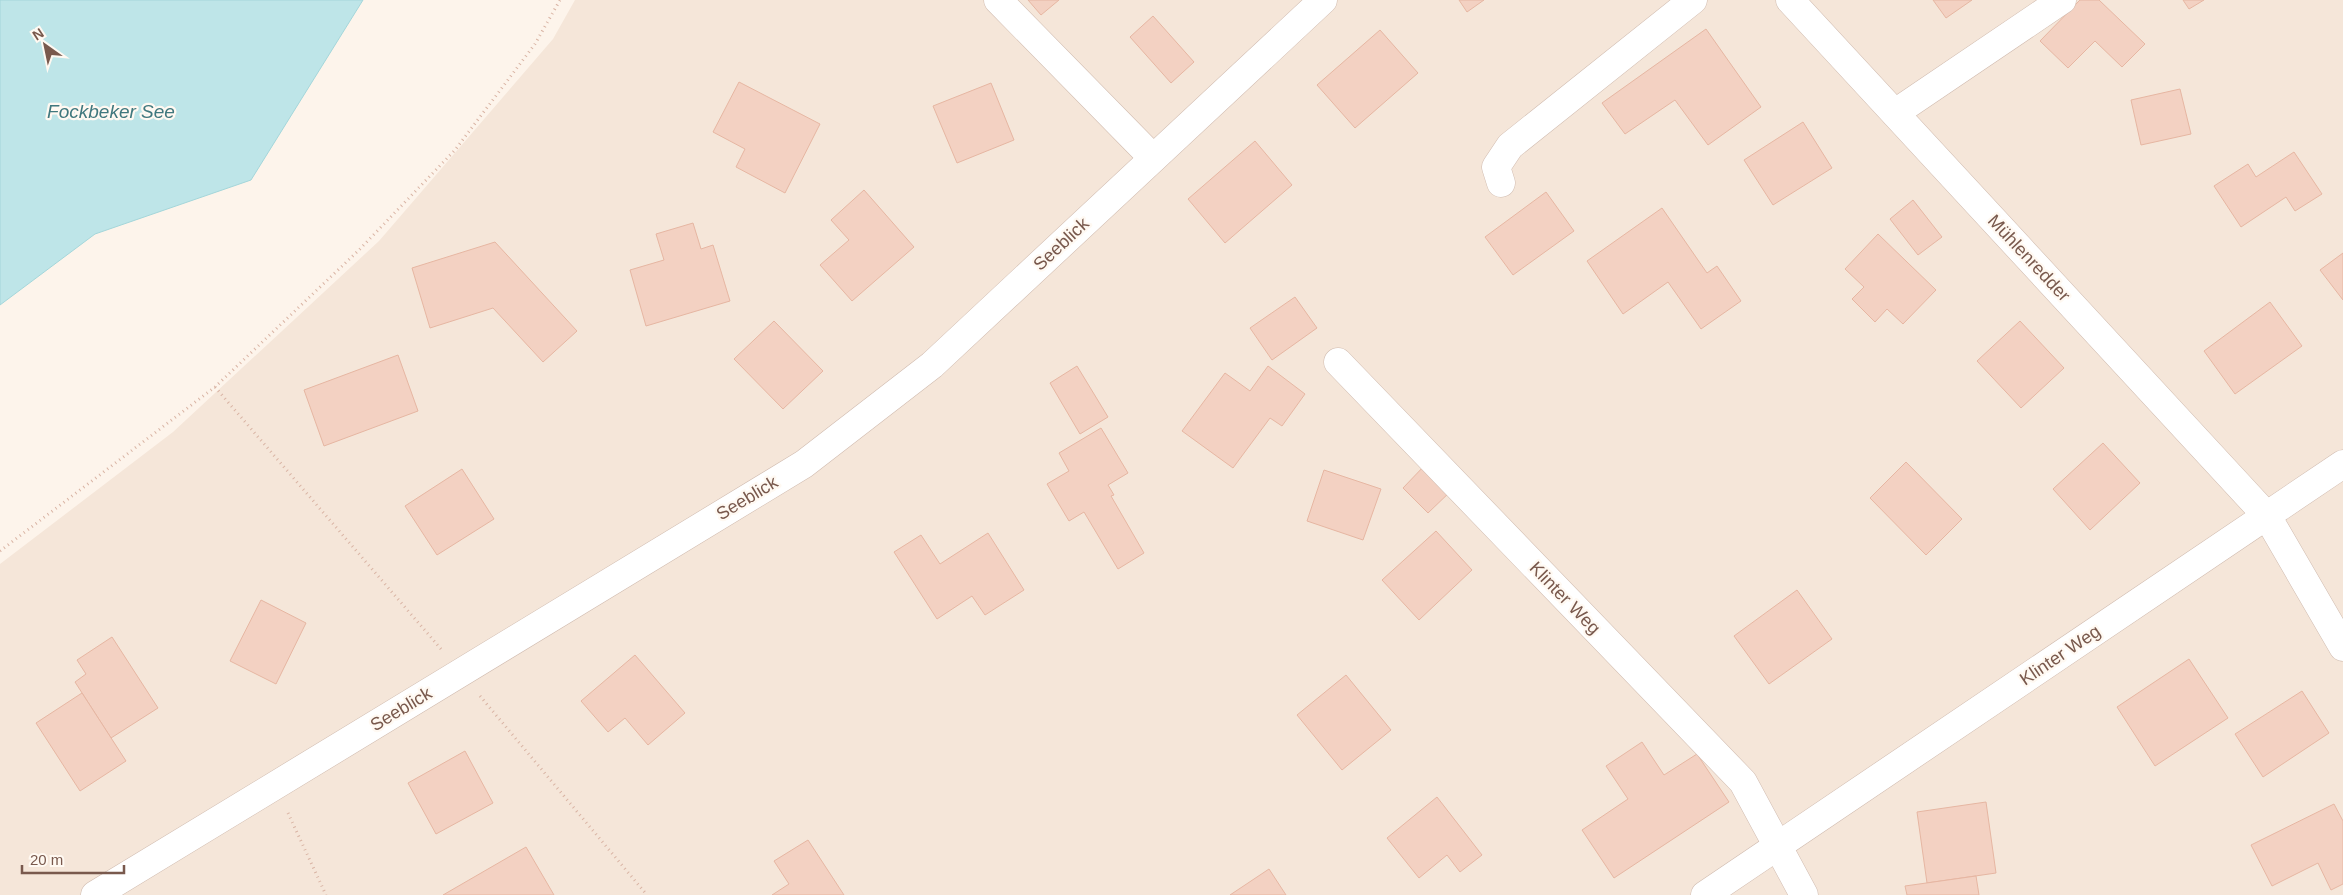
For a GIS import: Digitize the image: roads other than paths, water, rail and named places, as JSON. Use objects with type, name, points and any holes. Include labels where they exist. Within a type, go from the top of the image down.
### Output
[{"type":"street","points":[[998,0],[1153,158]]},
{"type":"street","name":"Seeblick","points":[[95,895],[804,464],[932,365],[1323,0]]},
{"type":"street","points":[[1501,182],[1496,167],[1510,146],[1693,0]]},
{"type":"street","name":"Mühlenredder","points":[[1790,0],[2267,516],[2343,647]]},
{"type":"street","points":[[1895,113],[2062,0]]},
{"type":"street","name":"Klinter Weg","points":[[1338,362],[1743,782],[1776,846]]},
{"type":"street","name":"Klinter Weg","points":[[1705,895],[2343,464]]},
{"type":"street","points":[[1776,846],[1804,895]]},
{"type":"water","name":"Fockbeker See","points":[[0,0],[363,0],[251,180],[95,234],[0,305]]}]
